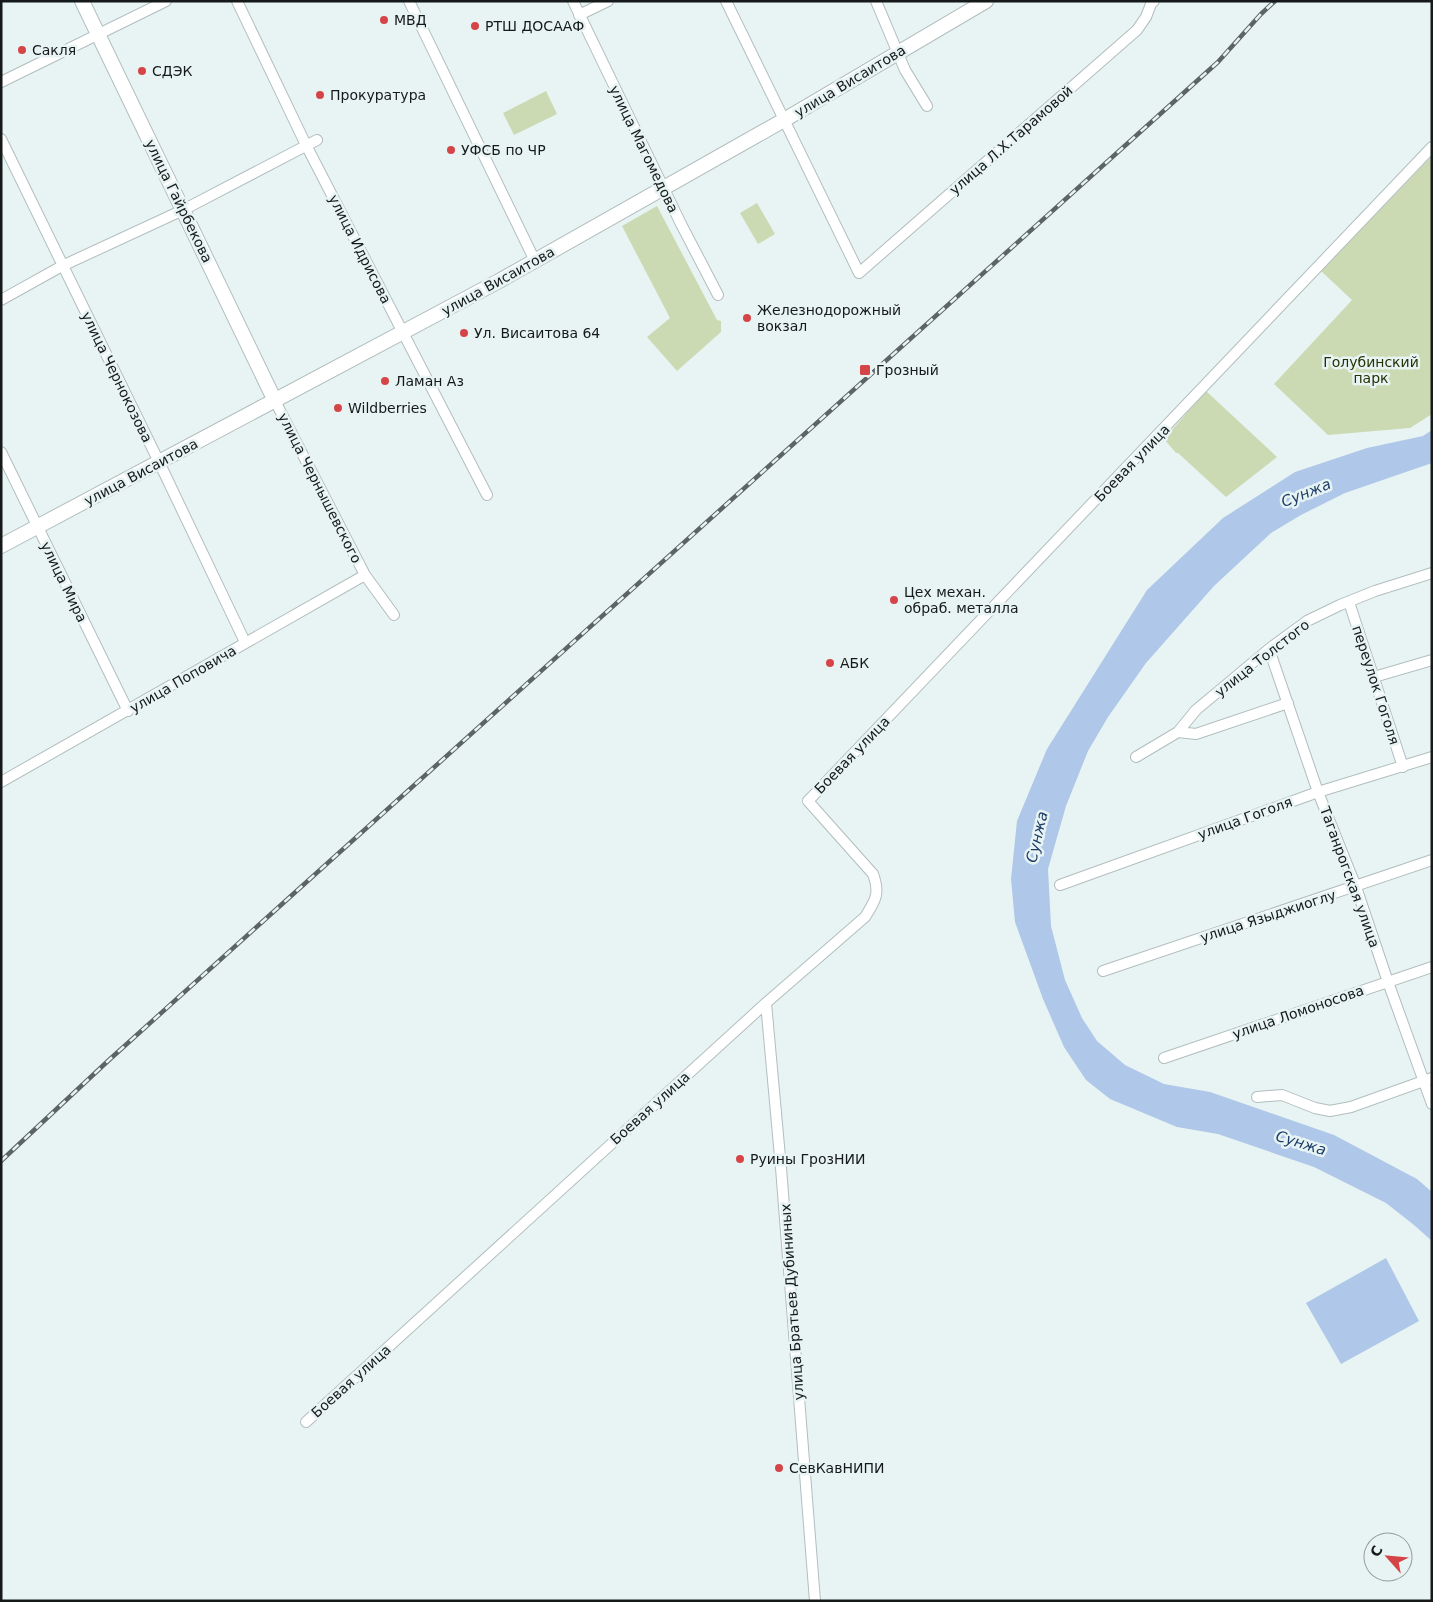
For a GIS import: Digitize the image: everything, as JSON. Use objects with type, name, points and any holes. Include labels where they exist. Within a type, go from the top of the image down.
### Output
[{"type":"main road","name":"улица Гайрбекова","points":[[82,1],[275,402]]},
{"type":"main road","name":"улица Висаитова","points":[[1,546],[275,402],[535,261],[784,120],[986,1]]},
{"type":"street","points":[[1,82],[166,1]]},
{"type":"street","name":"улица Идрисова","points":[[237,1],[306,145],[487,495]]},
{"type":"street","points":[[409,1],[535,261]]},
{"type":"street","name":"улица Магомедова","points":[[573,1],[665,188],[680,224],[718,295]]},
{"type":"street","points":[[579,15],[608,1]]},
{"type":"street","points":[[726,1],[784,120]]},
{"type":"street","points":[[876,1],[905,70],[927,106]]},
{"type":"street","name":"улица Л.Х.Тарамовой","points":[[784,120],[859,272],[1136,30],[1146,17],[1152,2]]},
{"type":"street","name":"улица Чернокозова","points":[[1,139],[245,642]]},
{"type":"street","points":[[1,300],[62,266],[183,210],[317,140]]},
{"type":"street","name":"Боевая улица","points":[[306,1422],[766,1003],[865,917],[874,904],[877,894],[873,874],[808,801],[1432,147]]},
{"type":"street","name":"улица Чернышевского","points":[[275,402],[365,575],[394,615]]},
{"type":"street","name":"улица Мира","points":[[1,452],[128,711]]},
{"type":"street","name":"улица Толстого","points":[[1136,757],[1178,732],[1196,710],[1269,649],[1307,621],[1375,591],[1432,573]]},
{"type":"street","name":"улица Поповича","points":[[1,782],[365,575]]},
{"type":"street","name":"переулок Гоголя","points":[[1349,602],[1404,767]]},
{"type":"street","name":"Таганрогская улица","points":[[1269,649],[1318,792],[1356,887],[1388,982],[1427,1080],[1432,1104]]},
{"type":"street","points":[[1374,677],[1432,660]]},
{"type":"street","points":[[1178,732],[1196,734],[1288,703]]},
{"type":"street","name":"улица Гоголя","points":[[1060,884],[1318,792],[1432,757]]},
{"type":"street","name":"улица Языджиоглу","points":[[1103,971],[1432,860]]},
{"type":"street","name":"улица Ломоносова","points":[[1164,1058],[1432,967]]},
{"type":"street","name":"улица Братьев Дубининых","points":[[766,1003],[815,1601]]},
{"type":"street","points":[[1257,1097],[1282,1095],[1315,1108],[1330,1111],[1351,1107],[1427,1080]]},
{"type":"green space","points":[[546,91],[557,114],[514,135],[503,113]]},
{"type":"green space","name":"Голубинский парк","points":[[1432,156],[1432,414],[1410,428],[1328,435],[1274,384],[1352,300],[1321,271]]},
{"type":"green space","points":[[757,203],[775,234],[758,244],[740,213]]},
{"type":"green space","points":[[657,206],[717,320],[721,321],[721,332],[677,371],[647,337],[670,318],[622,226]]},
{"type":"green space","points":[[1206,391],[1277,457],[1226,497],[1176,453],[1164,439]]},
{"type":"water","name":"Сунжа","points":[[1432,430],[1432,463],[1345,493],[1301,515],[1271,533],[1214,586],[1146,663],[1108,717],[1088,751],[1066,806],[1048,869],[1051,926],[1065,980],[1082,1018],[1097,1041],[1125,1065],[1164,1084],[1210,1092],[1334,1135],[1417,1179],[1432,1192],[1432,1241],[1386,1203],[1314,1167],[1218,1134],[1177,1127],[1110,1099],[1086,1080],[1064,1047],[1043,999],[1015,922],[1011,879],[1017,821],[1047,749],[1147,590],[1223,518],[1295,472],[1367,448],[1423,436]]},
{"type":"water","points":[[1386,1258],[1419,1321],[1341,1364],[1306,1303]]},
{"type":"railway","points":[[1,1161],[109,1060],[1218,62],[1275,1]]},
{"type":"place","name":"МВД","points":[[384,20]]},
{"type":"place","name":"РТШ ДОСААФ","points":[[475,26]]},
{"type":"place","name":"Сакля","points":[[22,50]]},
{"type":"place","name":"СДЭК","points":[[142,71]]},
{"type":"place","name":"Прокуратура","points":[[320,95]]},
{"type":"place","name":"УФСБ по ЧР","points":[[451,150]]},
{"type":"place","name":"Железнодорожный вокзал","points":[[747,318]]},
{"type":"place","name":"Ул. Висаитова 64","points":[[464,333]]},
{"type":"place","name":"Грозный","points":[[865,370]]},
{"type":"place","name":"Ламан Аз","points":[[385,381]]},
{"type":"place","name":"Wildberries","points":[[338,408]]},
{"type":"place","name":"Цех механ. обраб. металла","points":[[894,600]]},
{"type":"place","name":"АБК","points":[[830,663]]},
{"type":"place","name":"Руины ГрозНИИ","points":[[740,1159]]},
{"type":"place","name":"СевКавНИПИ","points":[[779,1468]]}]
